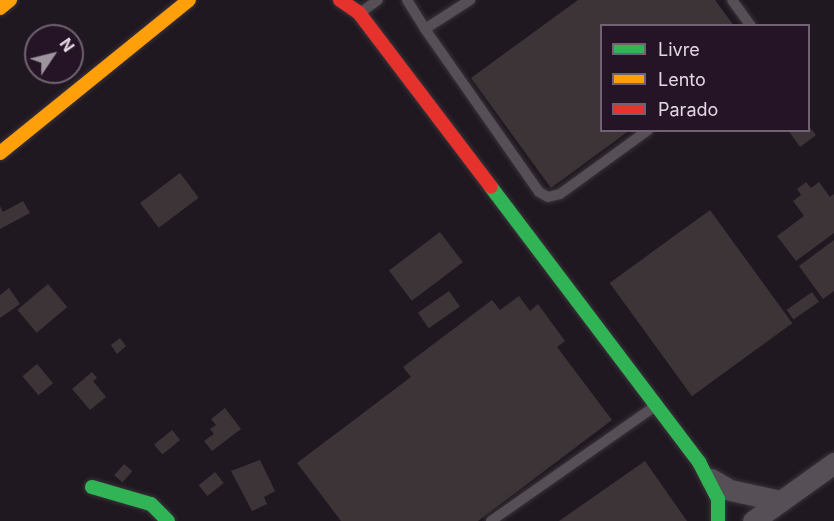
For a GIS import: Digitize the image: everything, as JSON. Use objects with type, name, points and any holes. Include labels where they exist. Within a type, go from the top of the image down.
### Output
[{"type":"main road","points":[[0,8],[10,0]]},
{"type":"main road","points":[[0,153],[151,27],[189,0]]},
{"type":"main road","points":[[340,0],[359,13],[711,479],[718,499],[718,521]]},
{"type":"main road","points":[[92,487],[151,504],[168,521]]},
{"type":"street","points":[[753,521],[834,463]]},
{"type":"street","points":[[711,479],[730,490],[781,501]]},
{"type":"lane","points":[[359,13],[378,0]]},
{"type":"lane","points":[[407,0],[539,192],[548,197],[560,194],[645,132]]},
{"type":"lane","points":[[425,29],[470,0]]},
{"type":"lane","points":[[732,0],[750,24]]},
{"type":"lane","points":[[491,521],[655,406]]},
{"type":"building","points":[[578,0],[715,0],[733,24],[600,24],[600,132],[627,132],[551,188],[471,78]]},
{"type":"building","points":[[810,128],[816,135],[800,147],[789,132],[810,132]]},
{"type":"building","points":[[180,173],[199,198],[159,228],[140,203]]},
{"type":"building","points":[[806,182],[811,188],[819,182],[830,197],[834,194],[834,233],[796,261],[777,236],[804,216],[793,201],[801,195],[797,189]]},
{"type":"building","points":[[23,201],[30,213],[0,229],[0,206],[3,212]]},
{"type":"building","points":[[710,210],[792,323],[692,396],[610,283]]},
{"type":"building","points":[[440,232],[463,262],[412,301],[389,271]]},
{"type":"building","points":[[834,240],[834,291],[823,299],[799,266]]},
{"type":"building","points":[[48,284],[67,307],[37,333],[17,310]]},
{"type":"building","points":[[9,288],[20,304],[0,318],[0,295]]},
{"type":"building","points":[[449,291],[460,307],[429,328],[418,313]]},
{"type":"building","points":[[812,292],[819,302],[793,320],[787,310]]},
{"type":"building","points":[[519,296],[530,311],[538,304],[565,341],[557,347],[612,420],[478,521],[341,521],[297,463],[411,377],[403,367],[492,300],[500,310]]},
{"type":"building","points":[[120,338],[126,346],[117,354],[111,345]]},
{"type":"building","points":[[37,364],[53,383],[39,395],[22,376]]},
{"type":"building","points":[[92,372],[97,378],[93,381],[106,397],[90,410],[72,389]]},
{"type":"building","points":[[225,408],[241,429],[212,451],[204,441],[214,434],[210,429],[216,425],[211,419]]},
{"type":"building","points":[[172,430],[180,440],[162,455],[154,444]]},
{"type":"building","points":[[260,460],[275,491],[264,497],[267,504],[252,511],[231,471]]},
{"type":"building","points":[[645,461],[687,521],[559,521]]},
{"type":"building","points":[[124,464],[132,471],[122,483],[114,475]]},
{"type":"building","points":[[215,472],[224,483],[207,496],[199,485]]},
{"type":"traffic: fast","points":[[491,187],[699,462],[718,499],[718,521]]},
{"type":"traffic: fast","points":[[92,487],[151,504],[168,521]]},
{"type":"traffic: slow","points":[[0,8],[10,0]]},
{"type":"traffic: slow","points":[[0,153],[189,0]]},
{"type":"traffic: jam","points":[[340,0],[359,13],[491,187]]}]
